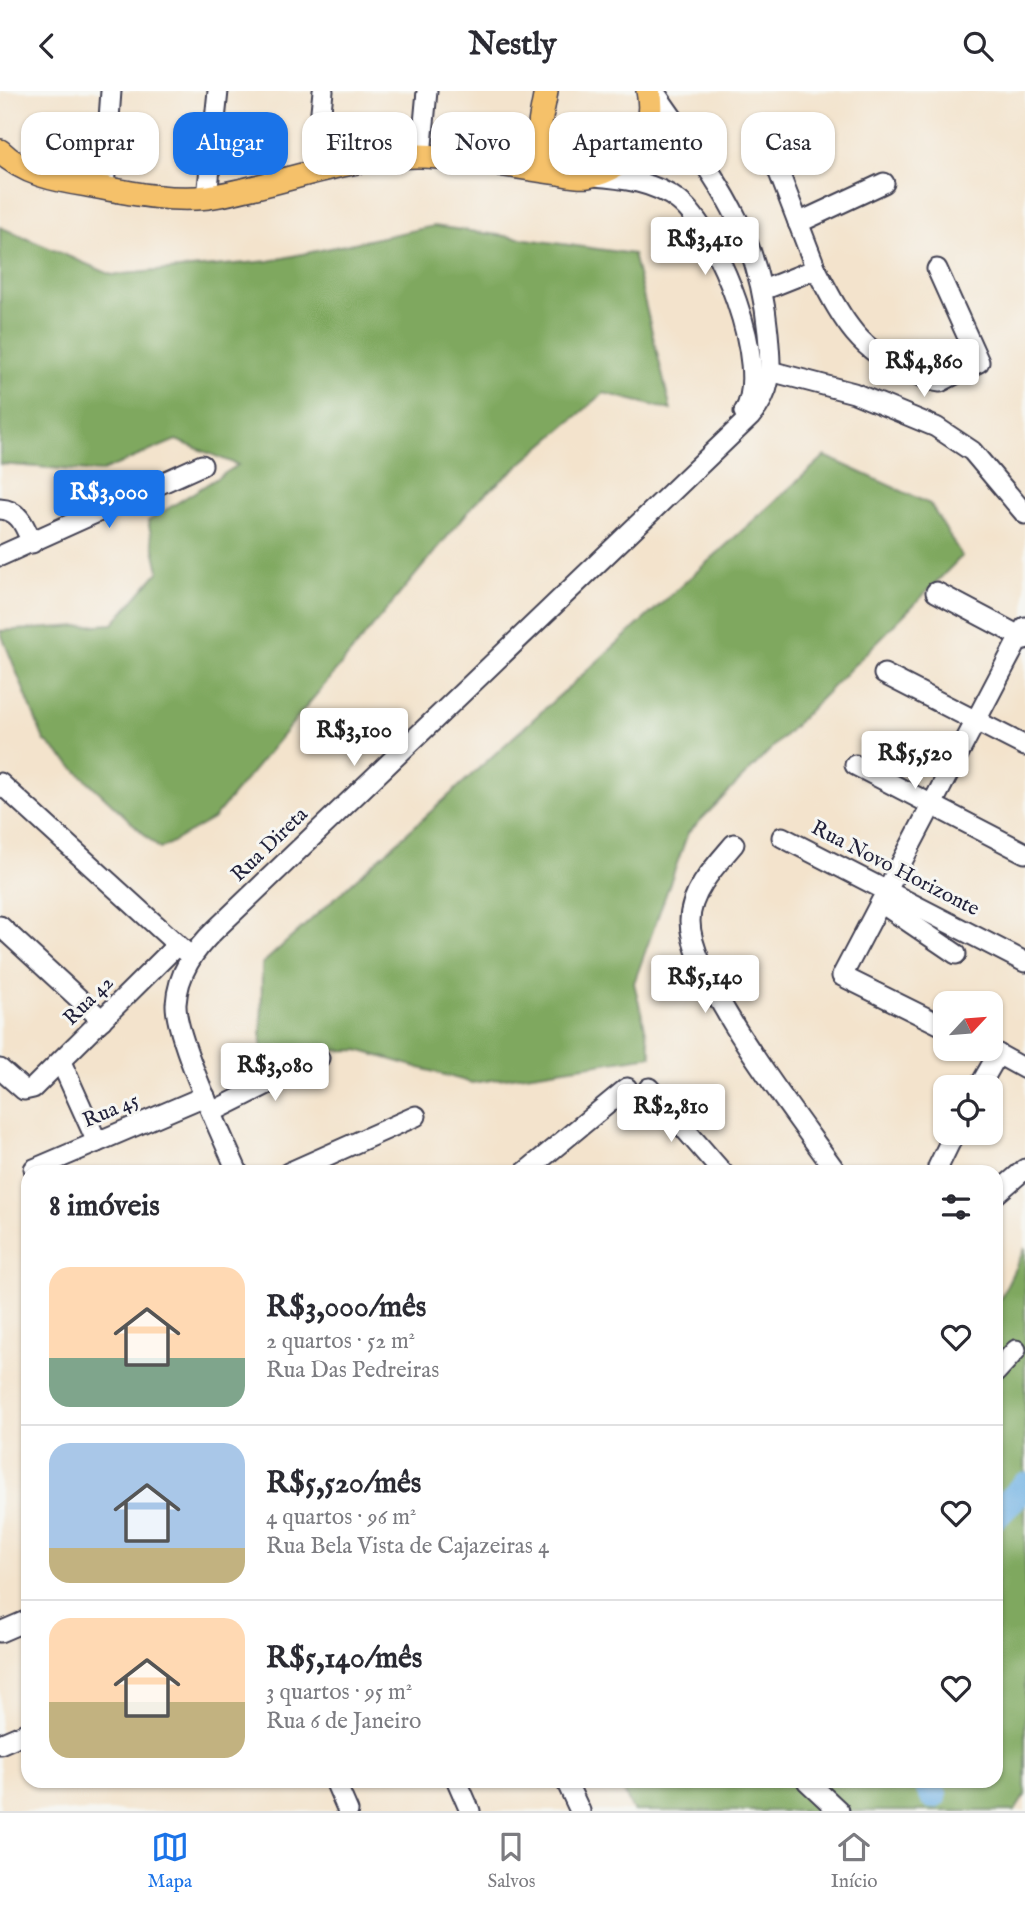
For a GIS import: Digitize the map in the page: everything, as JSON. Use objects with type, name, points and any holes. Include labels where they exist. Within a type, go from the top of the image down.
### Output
[{"type":"main road","points":[[546,91],[538,151],[549,168]]},
{"type":"main road","points":[[580,175],[588,176],[627,157],[637,149],[646,132],[648,91]]},
{"type":"main road","points":[[0,151],[18,165],[41,176],[104,188],[163,195],[207,197],[302,174]]},
{"type":"main road","points":[[417,156],[549,171]]},
{"type":"street","points":[[104,188],[111,91]]},
{"type":"street","points":[[207,197],[218,91]]},
{"type":"street","points":[[321,112],[323,91]]},
{"type":"street","points":[[421,156],[428,91]]},
{"type":"street","name":"Rua Direta","points":[[234,1165],[209,1104],[176,1008],[184,951],[208,936],[760,405],[767,392],[770,371],[764,290],[751,248],[729,199],[654,91]]},
{"type":"street","points":[[780,175],[816,269],[846,327],[866,347],[888,363],[936,382],[979,362],[937,269]]},
{"type":"street","name":"Rua Direta","points":[[588,176],[620,178],[660,189],[679,201],[696,219],[714,247],[734,297],[754,379],[752,395],[730,434]]},
{"type":"street","points":[[798,223],[884,183]]},
{"type":"street","points":[[764,290],[816,269]]},
{"type":"street","points":[[746,342],[768,344]]},
{"type":"street","points":[[770,371],[854,393],[936,427],[972,451],[1025,514]]},
{"type":"street","points":[[0,556],[202,465]]},
{"type":"street","points":[[0,509],[13,512],[20,518],[32,543]]},
{"type":"street","points":[[933,1021],[842,976],[976,718],[1023,634],[936,592]]},
{"type":"street","points":[[884,674],[976,718],[1025,746]]},
{"type":"street","points":[[855,765],[1025,853]]},
{"type":"street","points":[[0,783],[184,951]]},
{"type":"street","name":"Rua Novo Horizonte","points":[[782,837],[884,897],[1025,962]]},
{"type":"street","points":[[734,844],[704,879],[690,920],[700,965],[740,1031],[832,1165]]},
{"type":"street","points":[[884,897],[956,954]]},
{"type":"street","points":[[0,926],[102,1020]]},
{"type":"street","name":"Rua 42","points":[[0,1069],[24,1090],[33,1088],[102,1020],[184,951]]},
{"type":"street","points":[[1003,1057],[1025,1069]]},
{"type":"street","name":"Rua 45","points":[[43,1165],[97,1142],[209,1104],[319,1058]]},
{"type":"street","points":[[61,1062],[97,1142]]},
{"type":"street","points":[[534,1165],[627,1088]]},
{"type":"street","points":[[649,1089],[716,1165]]},
{"type":"street","points":[[306,1165],[416,1116]]},
{"type":"street","points":[[939,1165],[949,1145]]},
{"type":"street","points":[[1003,1188],[1025,1169]]},
{"type":"street","points":[[1003,1364],[1016,1350]]},
{"type":"street","points":[[0,1632],[21,1623]]},
{"type":"street","points":[[0,1744],[21,1735]]},
{"type":"street","points":[[338,1788],[348,1811]]},
{"type":"street","points":[[460,1788],[470,1811]]},
{"type":"street","points":[[569,1788],[580,1811]]},
{"type":"street","points":[[814,1788],[839,1811]]},
{"type":"green space","points":[[434,226],[633,254],[671,410],[604,393],[476,502],[213,819],[160,849],[44,740],[0,631],[113,624],[159,571],[148,521],[238,465],[176,440],[100,472],[0,464],[0,227],[112,275],[269,261]]},
{"type":"green space","points":[[825,456],[930,504],[962,556],[688,833],[634,983],[652,1056],[472,1083],[358,1050],[261,1052],[262,964]]},
{"type":"green space","points":[[1025,1248],[1025,1795],[1015,1811],[633,1811],[622,1788],[1003,1788],[1003,1293]]},
{"type":"waterway","points":[[1003,1508],[1025,1486]]},
{"type":"waterway","points":[[930,1788],[933,1795]]}]
